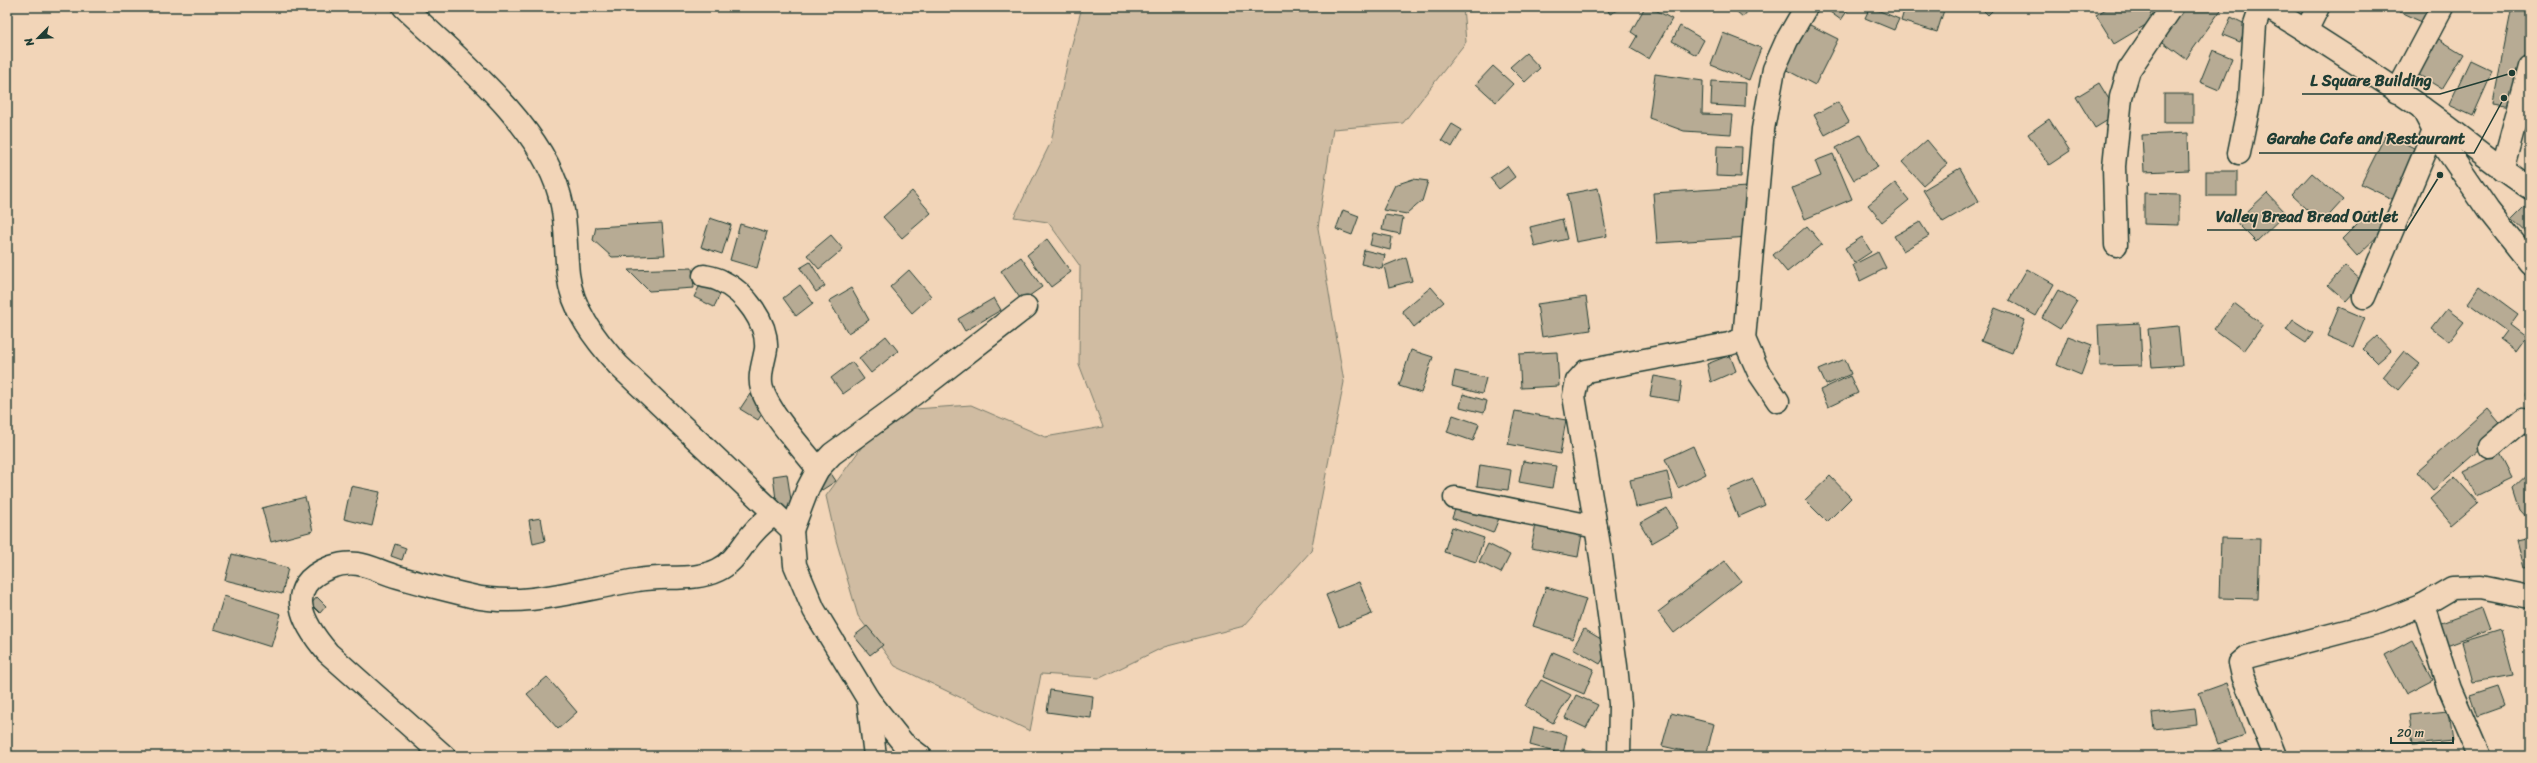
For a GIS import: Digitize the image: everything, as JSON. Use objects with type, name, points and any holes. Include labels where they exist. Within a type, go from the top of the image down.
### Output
[{"type":"street","points":[[404,7],[514,114],[542,152],[559,193],[568,276],[577,307],[592,335],[618,365],[773,515],[792,530]]},
{"type":"street","points":[[1778,401],[1759,373],[1744,339],[1763,129],[1774,69],[1787,40],[1806,7]]},
{"type":"street","points":[[2116,245],[2114,166],[2121,97],[2129,70],[2172,7]]},
{"type":"street","points":[[2239,152],[2250,99],[2255,25],[2261,7]]},
{"type":"street","points":[[2267,7],[2422,108],[2480,150],[2502,170],[2530,188]]},
{"type":"street","points":[[2306,31],[2318,7]]},
{"type":"street","points":[[2398,92],[2442,7]]},
{"type":"street","points":[[2502,170],[2530,67]]},
{"type":"street","points":[[2422,108],[2434,131],[2488,210],[2530,263]]},
{"type":"street","points":[[2364,297],[2434,131]]},
{"type":"street","points":[[704,276],[721,281],[739,292],[756,314],[762,325],[766,348],[761,388],[771,407],[818,469]]},
{"type":"street","points":[[920,756],[903,743],[868,699],[814,610],[795,565],[792,530],[808,488],[818,469],[846,442],[914,394],[1026,307]]},
{"type":"street","points":[[1619,756],[1620,704],[1596,527],[1574,396],[1577,380],[1586,371],[1729,344],[1744,339]]},
{"type":"street","points":[[2490,447],[2523,419],[2530,423]]},
{"type":"street","points":[[1455,498],[1596,527]]},
{"type":"street","points":[[444,756],[328,653],[312,635],[303,618],[301,603],[306,585],[316,574],[332,567],[348,563],[375,567],[396,577],[473,596],[512,599],[544,596],[640,579],[684,578],[718,570],[730,562],[753,533],[773,515]]},
{"type":"street","points":[[2275,756],[2243,676],[2240,663],[2247,657],[2346,633],[2422,605],[2452,588],[2480,587],[2530,597]]},
{"type":"street","points":[[2422,605],[2450,689],[2479,756]]},
{"type":"street","points":[[868,699],[875,756]]},
{"type":"shaded area","points":[[1082,7],[1463,7],[1466,42],[1403,123],[1333,129],[1318,228],[1344,382],[1311,551],[1244,626],[1164,647],[1100,678],[1041,674],[1030,731],[895,666],[858,616],[836,540],[826,496],[864,444],[901,410],[971,405],[1045,437],[1103,427],[1079,364],[1080,266],[1048,222],[1014,217],[1051,142],[1069,55]]},
{"type":"building","points":[[1606,7],[1624,7],[1610,14]]},
{"type":"building","points":[[1645,7],[1650,7],[1672,19],[1649,59],[1630,48],[1637,36],[1631,32]]},
{"type":"building","points":[[1731,7],[1751,7],[1743,17]]},
{"type":"building","points":[[1823,7],[1850,7],[1841,20]]},
{"type":"building","points":[[1870,7],[1899,19],[1894,30],[1865,18]]},
{"type":"building","points":[[1905,7],[1945,7],[1937,32],[1901,21]]},
{"type":"building","points":[[1980,7],[1996,7],[1988,15]]},
{"type":"building","points":[[2109,7],[2146,7],[2154,20],[2114,44],[2096,15]]},
{"type":"building","points":[[2178,7],[2223,7],[2186,59],[2156,37]]},
{"type":"building","points":[[2403,7],[2432,7],[2424,23],[2400,12]]},
{"type":"building","points":[[2512,7],[2530,7],[2530,43],[2517,107],[2493,103]]},
{"type":"building","points":[[2231,17],[2247,25],[2240,42],[2223,35]]},
{"type":"building","points":[[1804,22],[1838,39],[1815,85],[1781,67]]},
{"type":"building","points":[[1680,26],[1704,40],[1696,55],[1672,41]]},
{"type":"building","points":[[1723,33],[1761,48],[1749,80],[1711,65]]},
{"type":"building","points":[[2437,38],[2463,54],[2442,89],[2416,73]]},
{"type":"building","points":[[2213,50],[2232,58],[2219,90],[2200,82]]},
{"type":"building","points":[[1526,53],[1540,68],[1525,82],[1510,67]]},
{"type":"building","points":[[2470,60],[2493,71],[2473,116],[2449,105]]},
{"type":"building","points":[[1493,66],[1513,84],[1496,102],[1476,84]]},
{"type":"building","points":[[1655,74],[1703,81],[1702,114],[1733,115],[1731,134],[1684,131],[1649,118]]},
{"type":"building","points":[[1712,81],[1746,83],[1745,107],[1711,105]]},
{"type":"building","points":[[2099,83],[2118,114],[2095,128],[2076,97]]},
{"type":"building","points":[[2164,94],[2193,94],[2193,123],[2164,123]]},
{"type":"building","points":[[1838,102],[1849,122],[1825,135],[1814,115]]},
{"type":"building","points":[[2049,119],[2070,151],[2049,165],[2028,134]]},
{"type":"building","points":[[1452,124],[1462,130],[1452,147],[1442,140]]},
{"type":"building","points":[[2188,133],[2189,170],[2144,172],[2142,135]]},
{"type":"building","points":[[2386,134],[2420,151],[2396,201],[2361,184]]},
{"type":"building","points":[[1860,135],[1878,167],[1854,180],[1836,148]]},
{"type":"building","points":[[1927,140],[1947,164],[1923,185],[1902,162]]},
{"type":"building","points":[[1717,146],[1742,147],[1741,177],[1716,176]]},
{"type":"building","points":[[1833,154],[1852,199],[1805,219],[1792,188],[1821,176],[1815,161]]},
{"type":"building","points":[[1507,166],[1515,177],[1499,189],[1490,178]]},
{"type":"building","points":[[1960,168],[1979,201],[1943,222],[1923,190]]},
{"type":"building","points":[[2206,171],[2237,171],[2237,196],[2206,196]]},
{"type":"building","points":[[2312,173],[2343,200],[2322,223],[2292,195]]},
{"type":"building","points":[[1413,179],[1428,181],[1422,201],[1407,214],[1383,210],[1395,185]]},
{"type":"building","points":[[1895,183],[1909,200],[1882,222],[1868,205]]},
{"type":"building","points":[[1747,187],[1750,237],[1657,243],[1653,193]]},
{"type":"building","points":[[1598,188],[1607,236],[1576,242],[1567,194]]},
{"type":"building","points":[[912,191],[931,213],[902,238],[883,217]]},
{"type":"building","points":[[2144,193],[2179,194],[2179,225],[2144,224]]},
{"type":"building","points":[[2267,193],[2286,213],[2256,242],[2236,222]]},
{"type":"building","points":[[2524,207],[2530,212],[2530,236],[2512,219]]},
{"type":"building","points":[[1343,210],[1359,216],[1352,235],[1336,229]]},
{"type":"building","points":[[2369,212],[2385,229],[2357,256],[2342,239]]},
{"type":"building","points":[[1385,215],[1403,218],[1400,234],[1382,230]]},
{"type":"building","points":[[710,218],[731,225],[722,254],[701,247]]},
{"type":"building","points":[[1562,219],[1567,239],[1535,247],[1530,227]]},
{"type":"building","points":[[1920,222],[1929,236],[1903,251],[1894,236]]},
{"type":"building","points":[[662,223],[665,255],[612,257],[593,240],[596,227]]},
{"type":"building","points":[[740,224],[767,232],[757,268],[730,260]]},
{"type":"building","points":[[1807,226],[1822,244],[1787,272],[1773,255]]},
{"type":"building","points":[[1373,233],[1392,237],[1390,250],[1370,245]]},
{"type":"building","points":[[831,235],[843,249],[819,269],[807,255]]},
{"type":"building","points":[[1862,237],[1871,252],[1854,263],[1845,248]]},
{"type":"building","points":[[1047,239],[1071,272],[1051,287],[1027,255]]},
{"type":"building","points":[[1364,250],[1385,255],[1382,269],[1361,264]]},
{"type":"building","points":[[1878,252],[1886,268],[1860,281],[1853,265]]},
{"type":"building","points":[[1021,257],[1042,287],[1022,301],[1001,271]]},
{"type":"building","points":[[1406,257],[1412,281],[1389,287],[1384,266]]},
{"type":"building","points":[[810,262],[825,286],[816,292],[800,268]]},
{"type":"building","points":[[2345,266],[2363,282],[2346,301],[2328,285]]},
{"type":"building","points":[[692,268],[694,288],[649,291],[628,270]]},
{"type":"building","points":[[2027,269],[2054,284],[2036,316],[2009,300]]},
{"type":"building","points":[[909,270],[931,296],[912,313],[890,287]]},
{"type":"building","points":[[703,279],[723,288],[714,307],[694,297]]},
{"type":"building","points":[[800,285],[813,303],[796,316],[783,298]]},
{"type":"building","points":[[2480,286],[2518,314],[2510,325],[2526,337],[2516,351],[2500,339],[2506,331],[2468,303]]},
{"type":"building","points":[[1431,287],[1444,302],[1414,327],[1402,311]]},
{"type":"building","points":[[851,288],[869,320],[848,333],[829,301]]},
{"type":"building","points":[[2058,290],[2077,301],[2060,329],[2042,318]]},
{"type":"building","points":[[1586,297],[1591,330],[1542,337],[1537,304]]},
{"type":"building","points":[[994,298],[1001,310],[965,331],[958,319]]},
{"type":"building","points":[[2234,303],[2263,325],[2244,351],[2214,329]]},
{"type":"building","points":[[2339,307],[2365,318],[2353,347],[2327,336]]},
{"type":"building","points":[[1995,308],[2025,320],[2012,353],[1981,341]]},
{"type":"building","points":[[2447,309],[2464,322],[2449,341],[2432,328]]},
{"type":"building","points":[[2293,320],[2313,333],[2306,343],[2286,330]]},
{"type":"building","points":[[2140,323],[2142,365],[2100,366],[2098,325]]},
{"type":"building","points":[[2178,326],[2182,365],[2152,367],[2148,329]]},
{"type":"building","points":[[886,336],[898,351],[871,373],[859,358]]},
{"type":"building","points":[[2068,336],[2092,345],[2081,375],[2057,365]]},
{"type":"building","points":[[2377,336],[2391,351],[2377,363],[2363,349]]},
{"type":"building","points":[[1411,350],[1433,357],[1421,393],[1399,386]]},
{"type":"building","points":[[2404,351],[2420,364],[2398,390],[2383,377]]},
{"type":"building","points":[[1557,352],[1559,386],[1521,388],[1519,354]]},
{"type":"building","points":[[1730,355],[1736,371],[1711,382],[1707,364]]},
{"type":"building","points":[[1845,359],[1851,374],[1826,385],[1819,370]]},
{"type":"building","points":[[852,362],[864,379],[843,394],[831,378]]},
{"type":"building","points":[[1455,371],[1486,378],[1482,394],[1452,386]]},
{"type":"building","points":[[1654,376],[1682,381],[1679,401],[1650,396]]},
{"type":"building","points":[[1850,376],[1858,393],[1828,407],[1820,390]]},
{"type":"building","points":[[2530,392],[2530,402],[2525,396]]},
{"type":"building","points":[[750,394],[767,406],[758,420],[740,409]]},
{"type":"building","points":[[1463,394],[1487,401],[1484,413],[1460,407]]},
{"type":"building","points":[[2488,409],[2504,428],[2433,490],[2417,472]]},
{"type":"building","points":[[1515,411],[1566,420],[1560,454],[1508,444]]},
{"type":"building","points":[[1453,415],[1479,424],[1473,441],[1447,432]]},
{"type":"building","points":[[1693,446],[1706,474],[1678,488],[1665,459]]},
{"type":"building","points":[[2500,453],[2513,478],[2476,496],[2464,471]]},
{"type":"building","points":[[1523,461],[1556,466],[1552,488],[1519,482]]},
{"type":"building","points":[[1480,465],[1511,470],[1508,490],[1477,486]]},
{"type":"building","points":[[828,469],[836,481],[822,490],[814,479]]},
{"type":"building","points":[[1667,471],[1673,499],[1636,507],[1630,480]]},
{"type":"building","points":[[2530,472],[2530,521],[2520,510],[2513,488]]},
{"type":"building","points":[[787,474],[793,513],[778,515],[773,476]]},
{"type":"building","points":[[1830,476],[1851,498],[1827,522],[1805,500]]},
{"type":"building","points":[[2455,477],[2478,503],[2452,525],[2430,499]]},
{"type":"building","points":[[1753,479],[1765,505],[1738,517],[1727,490]]},
{"type":"building","points":[[351,486],[380,492],[372,526],[344,519]]},
{"type":"building","points":[[305,497],[313,531],[271,542],[262,508]]},
{"type":"building","points":[[1458,501],[1500,516],[1493,533],[1452,518]]},
{"type":"building","points":[[1667,508],[1678,528],[1652,543],[1640,523]]},
{"type":"building","points":[[541,518],[545,541],[533,544],[529,520]]},
{"type":"building","points":[[1537,519],[1583,528],[1578,557],[1531,548]]},
{"type":"building","points":[[1452,527],[1484,538],[1476,562],[1444,552]]},
{"type":"building","points":[[2530,537],[2530,566],[2524,567],[2517,540]]},
{"type":"building","points":[[2221,538],[2260,539],[2258,599],[2219,598]]},
{"type":"building","points":[[395,544],[406,548],[402,560],[391,556]]},
{"type":"building","points":[[1488,544],[1510,555],[1501,573],[1479,562]]},
{"type":"building","points":[[232,554],[288,568],[282,594],[225,580]]},
{"type":"building","points":[[1725,561],[1741,581],[1674,633],[1658,612]]},
{"type":"building","points":[[1359,582],[1372,614],[1339,627],[1326,595]]},
{"type":"building","points":[[1546,587],[1586,599],[1573,639],[1533,626]]},
{"type":"building","points":[[224,596],[281,614],[271,647],[214,629]]},
{"type":"building","points":[[317,597],[326,606],[320,613],[311,604]]},
{"type":"building","points":[[2482,608],[2490,630],[2444,647],[2436,625]]},
{"type":"building","points":[[867,626],[883,645],[870,655],[854,636]]},
{"type":"building","points":[[1584,629],[1611,645],[1600,664],[1573,648]]},
{"type":"building","points":[[2501,630],[2513,675],[2473,682],[2462,642]]},
{"type":"building","points":[[2412,640],[2433,680],[2406,694],[2385,655]]},
{"type":"building","points":[[1553,652],[1594,669],[1584,694],[1543,677]]},
{"type":"building","points":[[547,677],[577,712],[558,729],[527,694]]},
{"type":"building","points":[[1541,680],[1571,695],[1553,723],[1525,706]]},
{"type":"building","points":[[2227,683],[2245,735],[2218,744],[2199,693]]},
{"type":"building","points":[[2498,687],[2505,706],[2477,716],[2470,696]]},
{"type":"building","points":[[1050,690],[1093,696],[1091,718],[1047,712]]},
{"type":"building","points":[[1576,695],[1598,705],[1586,728],[1565,718]]},
{"type":"building","points":[[2195,708],[2197,724],[2154,729],[2152,713]]},
{"type":"building","points":[[2448,711],[2452,741],[2413,745],[2409,715]]},
{"type":"building","points":[[1671,713],[1714,724],[1706,756],[1662,746]]},
{"type":"building","points":[[1534,727],[1567,735],[1563,754],[1530,745]]},
{"type":"building","points":[[2220,748],[2223,756],[2199,756]]},
{"type":"building","points":[[1583,749],[1600,753],[1599,756],[1582,756]]},
{"type":"building","points":[[2383,750],[2384,756],[2359,756]]},
{"type":"building","points":[[2416,753],[2417,756],[2397,756]]},
{"type":"place","name":"L Square Building","points":[[2512,73]]},
{"type":"place","name":"Garahe Cafe and Restaurant","points":[[2504,98]]},
{"type":"place","name":"Valley Bread Bread Outlet","points":[[2440,175]]}]
